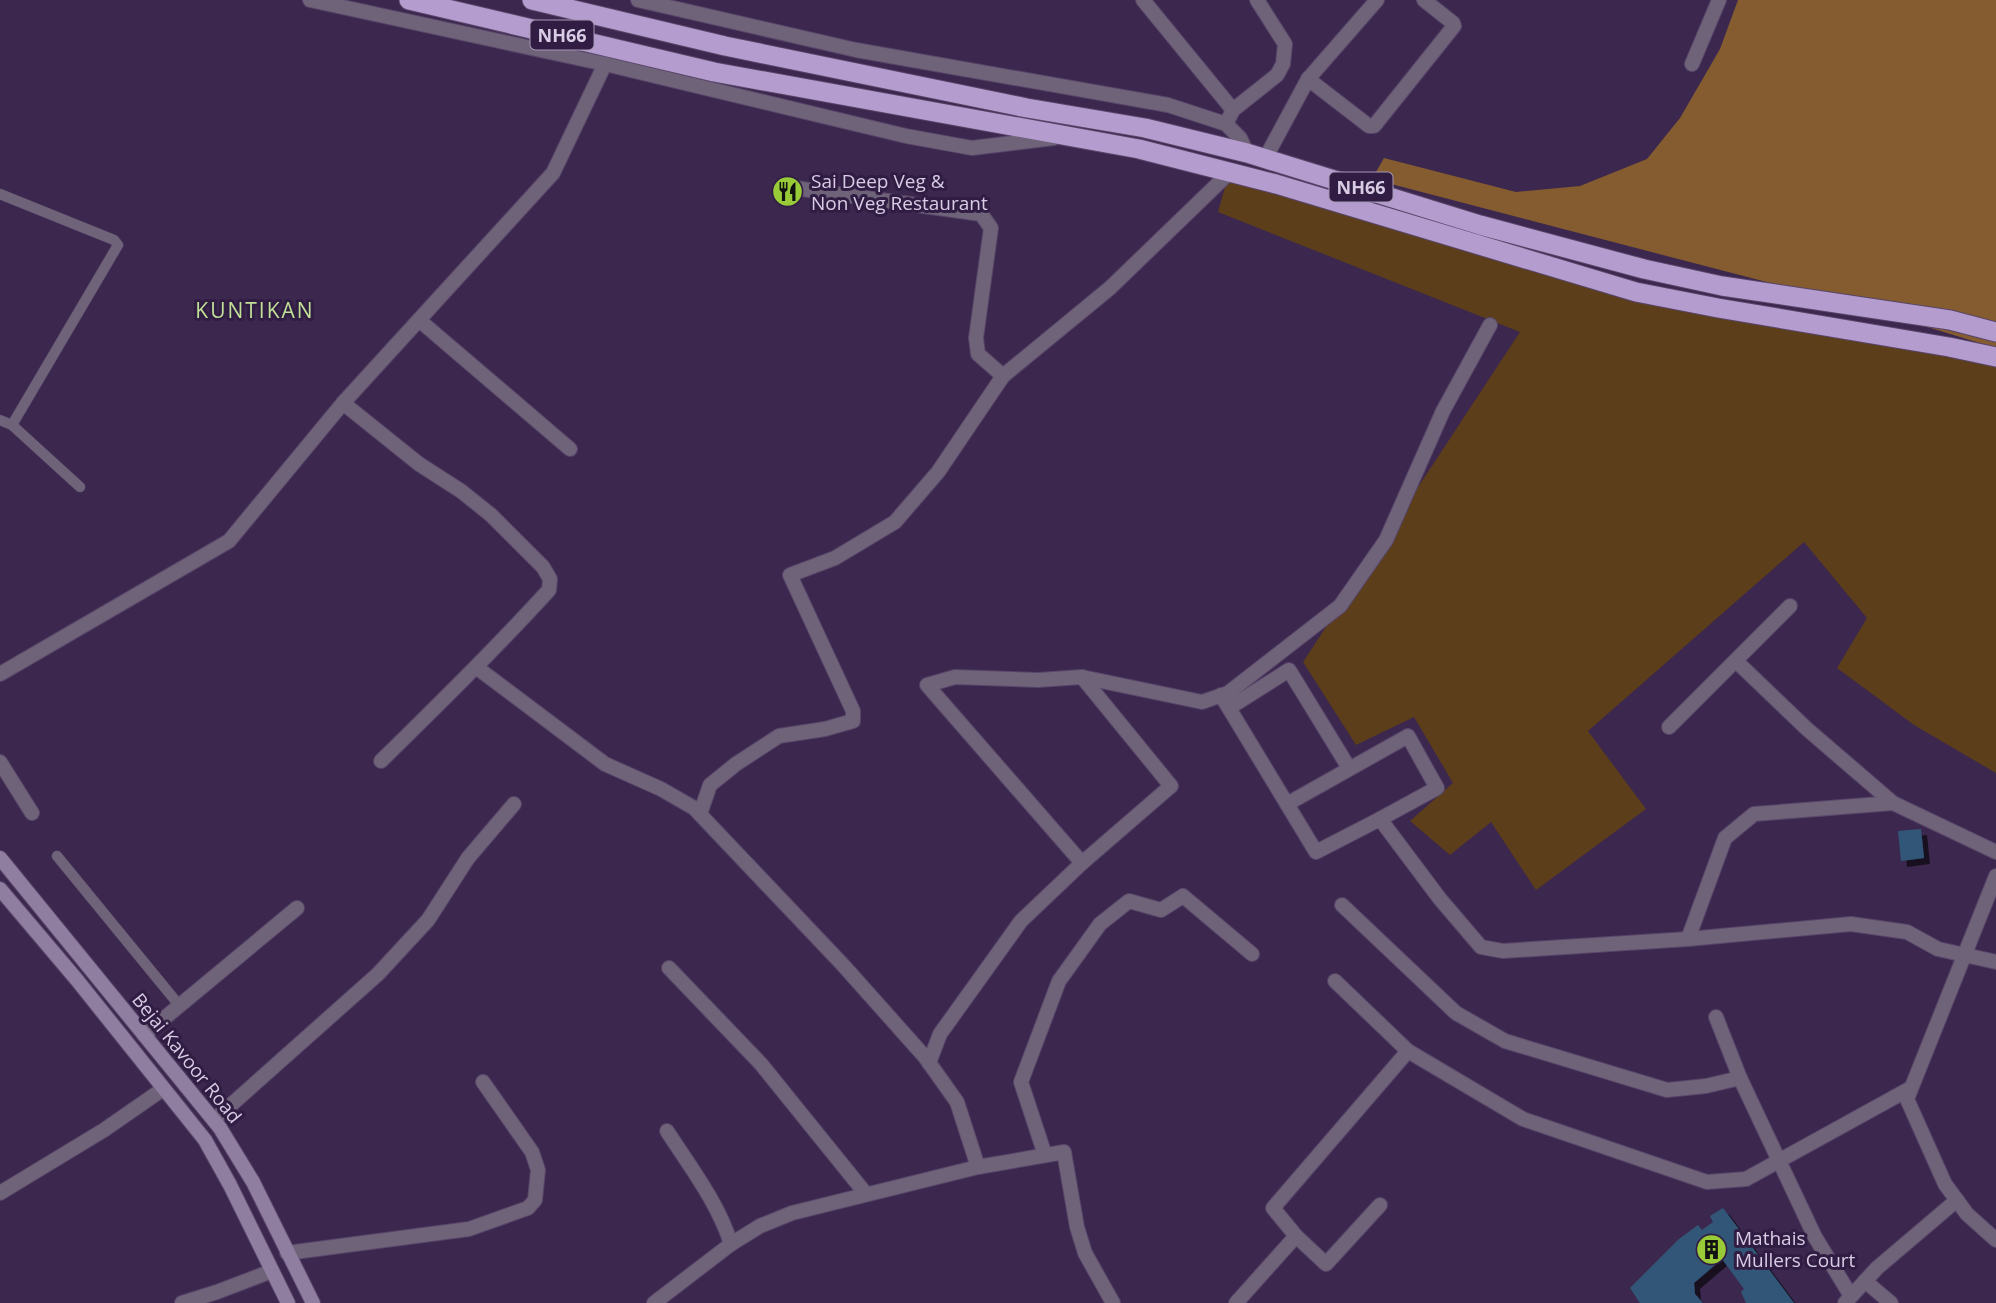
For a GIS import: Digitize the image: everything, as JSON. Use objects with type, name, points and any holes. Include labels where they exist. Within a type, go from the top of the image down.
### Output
[{"type":"highway","name":"NH66","points":[[409,0],[714,72],[1139,149],[1276,184],[1636,292],[1996,357]]},
{"type":"highway","name":"NH66","points":[[532,0],[724,46],[1027,108],[1145,128],[1257,155],[1480,225],[1644,269],[1722,286],[1950,320],[1996,332]]},
{"type":"main road","name":"Bejai Kavoor Road","points":[[0,858],[214,1120],[253,1182],[313,1303]]},
{"type":"main road","name":"Bejai Kavoor Road","points":[[0,889],[205,1140],[288,1303]]},
{"type":"street","points":[[310,0],[605,64],[906,136],[972,148],[1066,136]]},
{"type":"street","points":[[638,0],[856,50],[1168,105],[1226,124],[1257,155],[1308,79],[1377,0]]},
{"type":"street","points":[[1143,0],[1233,110]]},
{"type":"street","points":[[1226,124],[1233,110],[1277,75],[1283,64],[1285,44],[1258,0]]},
{"type":"street","points":[[1308,79],[1369,126],[1374,126],[1454,26],[1424,0]]},
{"type":"street","points":[[1692,64],[1719,0]]},
{"type":"street","points":[[0,674],[229,541],[343,404],[553,173],[605,64]]},
{"type":"street","points":[[700,814],[710,785],[779,736],[825,729],[853,721],[853,711],[790,575],[835,558],[895,522],[938,472],[1003,376],[1110,288],[1229,173]]},
{"type":"street","points":[[788,187],[981,214],[991,228],[976,338],[978,354],[1003,376]]},
{"type":"street","points":[[419,320],[570,449]]},
{"type":"street","points":[[1287,804],[1408,736],[1437,788],[1316,852],[1225,702],[1228,693],[1340,606],[1385,540],[1443,411],[1490,325]]},
{"type":"street","points":[[343,404],[419,464],[461,491],[491,515],[543,567],[550,579],[549,590],[381,761]]},
{"type":"street","points":[[1669,727],[1790,606]]},
{"type":"street","points":[[1736,661],[1807,729],[1893,803],[1996,852]]},
{"type":"street","points":[[476,667],[605,764],[662,789],[694,808],[843,965],[929,1063],[957,1102],[978,1167]]},
{"type":"street","points":[[1082,863],[927,685],[955,677],[1038,680],[1082,677],[1202,702],[1225,702],[1289,670],[1349,768]]},
{"type":"street","points":[[929,1063],[940,1034],[1021,921],[1082,863],[1171,786],[1082,677]]},
{"type":"street","points":[[0,762],[32,813]]},
{"type":"street","points":[[1688,939],[1726,838],[1754,814],[1893,803]]},
{"type":"street","points":[[214,1120],[377,974],[428,920],[468,858],[514,804]]},
{"type":"street","points":[[1380,819],[1440,899],[1481,947],[1503,951],[1688,939],[1852,924],[1907,932],[1938,949],[1963,957],[1996,962]]},
{"type":"street","points":[[1996,876],[1907,1099],[1945,1184],[1967,1214],[1996,1240]]},
{"type":"street","points":[[1045,1155],[1021,1082],[1059,981],[1100,924],[1129,901],[1161,911],[1183,896],[1252,954]]},
{"type":"street","points":[[1342,905],[1456,1013],[1505,1041],[1667,1090],[1706,1086],[1740,1078]]},
{"type":"street","points":[[144,1035],[297,908]]},
{"type":"street","points":[[669,968],[761,1064],[866,1194]]},
{"type":"street","points":[[1335,981],[1408,1051],[1523,1119],[1707,1182],[1746,1180],[1911,1088]]},
{"type":"street","points":[[1716,1017],[1740,1078],[1815,1237],[1848,1300],[1865,1281],[1957,1200]]},
{"type":"street","points":[[1380,1205],[1326,1264],[1296,1236],[1273,1208],[1408,1051]]},
{"type":"street","points":[[287,1253],[469,1229],[528,1208],[536,1200],[538,1170],[532,1152],[483,1082]]},
{"type":"street","points":[[0,1193],[104,1130],[163,1089]]},
{"type":"street","points":[[667,1131],[718,1211],[731,1244]]},
{"type":"street","points":[[654,1303],[731,1244],[760,1226],[792,1213],[978,1167],[1064,1152],[1085,1253],[1113,1303]]},
{"type":"street","points":[[1236,1303],[1296,1236]]},
{"type":"street","points":[[182,1303],[217,1293],[272,1271]]},
{"type":"street","points":[[1865,1281],[1891,1303]]},
{"type":"lane","points":[[0,194],[114,240],[118,245],[12,425]]},
{"type":"lane","points":[[0,420],[12,425],[80,487]]},
{"type":"lane","points":[[57,856],[180,1005]]},
{"type":"shaded area","points":[[1738,0],[1996,0],[1996,348],[1862,307],[1372,179],[1384,158],[1516,192],[1580,186],[1647,159],[1680,118],[1720,49]]},
{"type":"shaded area","points":[[1229,173],[1636,292],[1996,363],[1996,773],[1914,725],[1837,668],[1867,618],[1804,542],[1588,731],[1646,809],[1536,890],[1491,822],[1450,855],[1410,821],[1453,783],[1414,717],[1356,745],[1303,662],[1520,332],[1218,212]]},
{"type":"building","points":[[1921,829],[1924,858],[1901,861],[1898,831]]},
{"type":"building","name":"Mathais Mullers Court","points":[[1723,1208],[1794,1303],[1746,1303],[1741,1292],[1744,1289],[1722,1259],[1694,1283],[1695,1294],[1703,1303],[1640,1303],[1630,1288],[1679,1239],[1698,1225],[1702,1230],[1713,1222],[1710,1216]]},
{"type":"place","name":"Sai Deep Veg & Non Veg Restaurant","points":[[788,192]]},
{"type":"place","name":"Mathais Mullers Court","points":[[1712,1249]]},
{"type":"district","name":"KUNTIKAN","points":[[255,310]]}]
